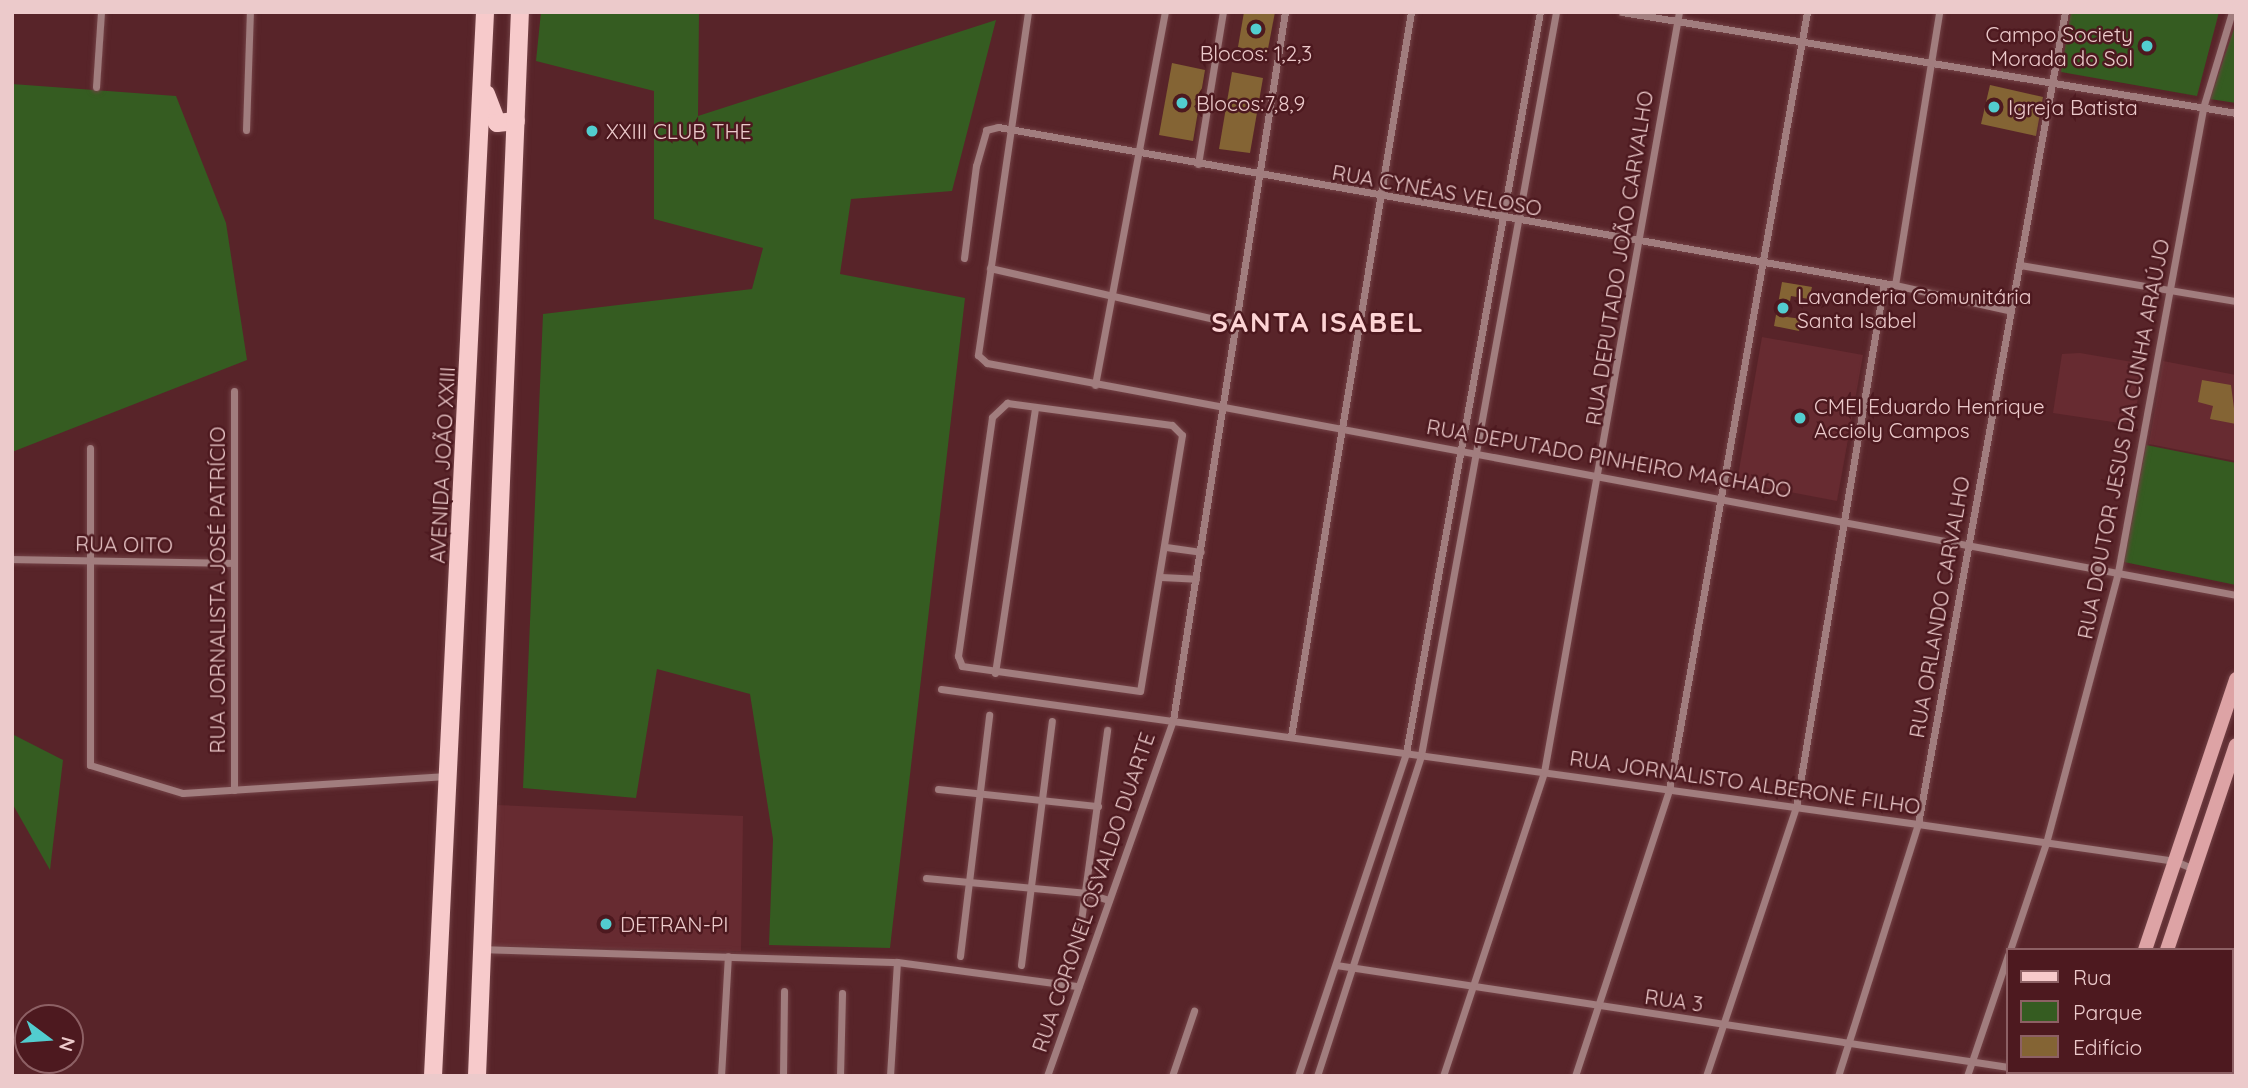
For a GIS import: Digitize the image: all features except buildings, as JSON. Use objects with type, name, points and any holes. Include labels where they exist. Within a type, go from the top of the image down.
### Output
[{"type":"main road","name":"AVENIDA JOÃO XXIII","points":[[433,1076],[444,920],[485,12]]},
{"type":"main road","points":[[477,1076],[520,12]]},
{"type":"main road","points":[[482,81],[494,120],[502,124],[516,121]]},
{"type":"main road","points":[[2146,948],[2236,679]]},
{"type":"main road","points":[[2167,948],[2234,755]]},
{"type":"main road","points":[[465,1076],[484,864]]},
{"type":"main road","name":"AVENIDA JOÃO XXIII","points":[[444,920],[445,1076]]},
{"type":"street","points":[[96,87],[101,12]]},
{"type":"street","points":[[246,130],[250,12]]},
{"type":"street","points":[[1028,12],[990,268],[1114,293],[1232,323]]},
{"type":"street","points":[[1095,384],[1165,12]]},
{"type":"street","points":[[1198,164],[1223,12]]},
{"type":"street","name":"RUA CORONEL OSVALDO DUARTE","points":[[1047,1076],[1173,720],[1220,438],[1219,407],[1232,323],[1285,12]]},
{"type":"street","points":[[1291,736],[1340,461],[1341,428],[1411,12]]},
{"type":"street","points":[[1298,1076],[1406,753],[1540,12]]},
{"type":"street","points":[[1317,1076],[1356,967],[1421,755],[1479,452],[1556,12]]},
{"type":"street","points":[[1622,12],[2236,113]]},
{"type":"street","name":"RUA DEPUTADO JOÃO CARVALHO","points":[[1443,1076],[1544,772],[1601,473],[1637,243],[1679,12]]},
{"type":"street","points":[[1575,1076],[1670,790],[1765,265],[1807,12]]},
{"type":"street","points":[[1895,285],[1939,12]]},
{"type":"street","name":"RUA ORLANDO CARVALHO","points":[[1838,1076],[1917,824],[2065,12]]},
{"type":"street","name":"RUA DOUTOR JESUS DA CUNHA ARAÚJO","points":[[2011,948],[2046,843],[2119,572],[2203,108],[2232,12]]},
{"type":"street","points":[[964,258],[986,130],[1010,128]]},
{"type":"street","name":"RUA CYNÉAS VELOSO","points":[[1010,128],[1503,220],[1895,285],[2011,311]]},
{"type":"street","points":[[2020,265],[2236,301]]},
{"type":"street","name":"RUA DEPUTADO PINHEIRO MACHADO","points":[[990,268],[978,355],[995,366],[1601,473],[2236,595]]},
{"type":"street","points":[[1706,1076],[1796,807],[1842,519],[1884,283]]},
{"type":"street","name":"RUA JORNALISTA JOSÉ PATRÍCIO","points":[[234,391],[234,790]]},
{"type":"street","points":[[1007,403],[1172,425],[1182,435],[1166,547],[1140,691],[968,669],[958,656],[992,417],[1007,403]]},
{"type":"street","points":[[995,673],[1035,407]]},
{"type":"street","points":[[90,448],[90,765],[183,793],[450,776]]},
{"type":"street","points":[[1166,547],[1201,552]]},
{"type":"street","name":"RUA OITO","points":[[12,559],[234,563]]},
{"type":"street","points":[[1161,577],[1196,579]]},
{"type":"street","points":[[941,689],[1173,720]]},
{"type":"street","points":[[960,956],[989,715]]},
{"type":"street","name":"RUA JORNALISTO ALBERONE FILHO","points":[[1173,720],[2175,861],[2194,869]]},
{"type":"street","points":[[1021,965],[1052,721]]},
{"type":"street","points":[[1080,928],[1087,893],[1107,730]]},
{"type":"street","points":[[938,789],[1098,806]]},
{"type":"street","points":[[926,878],[1087,893],[1109,900]]},
{"type":"street","points":[[482,949],[897,962],[1078,986]]},
{"type":"street","points":[[721,1076],[728,956]]},
{"type":"street","points":[[1967,1076],[2007,958]]},
{"type":"street","points":[[890,1076],[897,962]]},
{"type":"street","name":"RUA 3","points":[[1336,965],[1475,983],[1597,1007],[1850,1040],[2007,1067]]},
{"type":"street","points":[[783,991],[783,1076]]},
{"type":"street","points":[[840,1076],[842,993]]},
{"type":"street","points":[[1172,1076],[1194,1011]]},
{"type":"shaded area","name":"CMEI Eduardo Henrique Accioly Campos","points":[[1762,337],[1863,355],[1837,501],[1737,482]]},
{"type":"shaded area","points":[[2080,353],[2144,364],[2133,425],[2053,413],[2062,354]]},
{"type":"shaded area","points":[[2163,361],[2236,375],[2236,461],[2149,444]]},
{"type":"shaded area","points":[[496,805],[743,816],[741,951],[491,946]]},
{"type":"green space","points":[[541,12],[699,12],[698,116],[996,20],[952,191],[851,199],[840,274],[965,298],[890,948],[769,945],[773,839],[750,694],[657,669],[636,798],[523,788],[543,314],[752,289],[763,248],[654,219],[654,91],[536,61]]},
{"type":"green space","name":"Campo Society Morada do Sol","points":[[2071,12],[2219,12],[2197,96],[2061,72]]},
{"type":"green space","points":[[2236,23],[2236,103],[2210,99]]},
{"type":"green space","points":[[12,84],[176,96],[226,223],[247,360],[12,452]]},
{"type":"green space","points":[[2146,445],[2236,463],[2236,585],[2124,562]]},
{"type":"green space","points":[[12,734],[63,760],[50,870],[12,803]]},
{"type":"place","name":"Blocos: 1,2,3","points":[[1256,29]]},
{"type":"place","name":"Campo Society Morada do Sol","points":[[2147,46]]},
{"type":"place","name":"Blocos:7,8,9","points":[[1182,103]]},
{"type":"place","name":"Igreja Batista","points":[[1994,107]]},
{"type":"place","name":"XXIII CLUB THE","points":[[592,131]]},
{"type":"place","name":"Lavanderia Comunitária Santa Isabel","points":[[1783,308]]},
{"type":"place","name":"CMEI Eduardo Henrique Accioly Campos","points":[[1800,418]]},
{"type":"place","name":"DETRAN-PI","points":[[606,924]]},
{"type":"district","name":"SANTA ISABEL","points":[[1318,322]]}]
